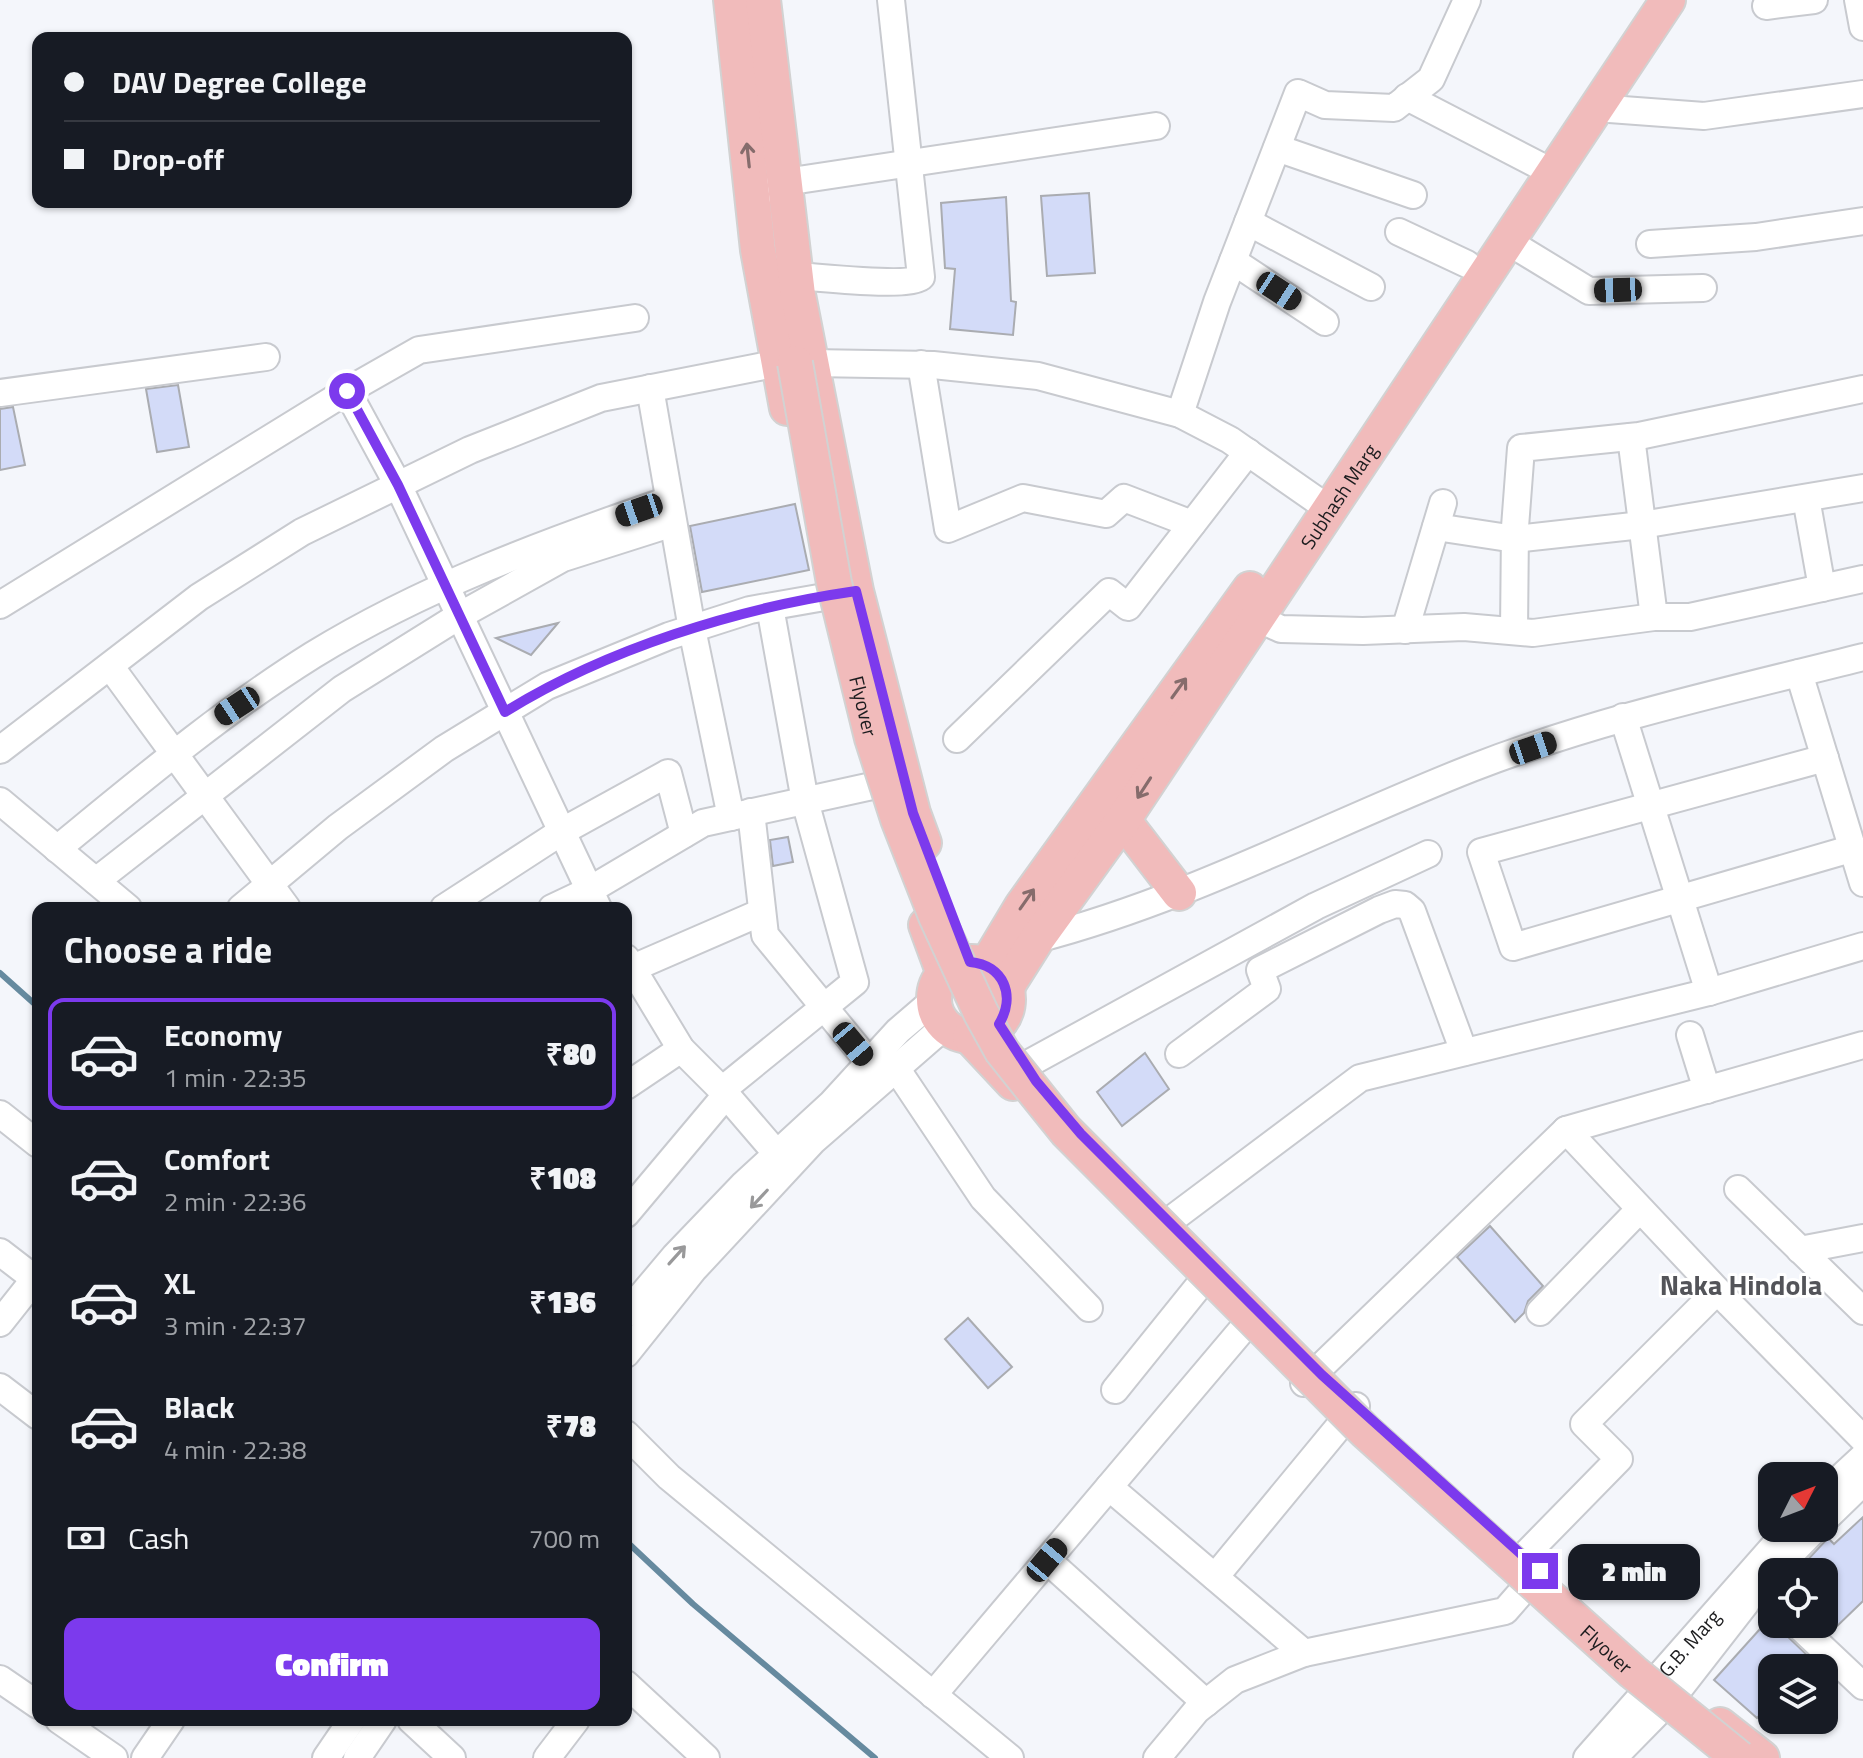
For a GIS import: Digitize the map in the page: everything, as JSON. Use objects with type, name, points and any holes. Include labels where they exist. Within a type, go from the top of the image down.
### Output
[{"type":"main road","points":[[731,0],[752,195],[786,283]]},
{"type":"main road","points":[[763,0],[785,182],[786,283],[822,597],[969,997],[1070,1150],[1246,1325],[1310,1376]]},
{"type":"main road","points":[[969,997],[1022,906],[1321,504],[1467,264],[1544,167],[1645,0]]},
{"type":"main road","name":"Subhash Marg","points":[[969,997],[1037,939],[1123,820],[1257,618],[1321,504],[1507,241],[1544,167],[1596,108],[1668,0]]},
{"type":"main road","name":"Flyover","points":[[786,283],[795,363],[839,608],[872,738],[898,819],[936,916],[1002,1051],[1066,1131],[1365,1431],[1633,1672],[1739,1758]]},
{"type":"main road","points":[[795,363],[856,591],[891,782]]},
{"type":"main road","points":[[1123,820],[1179,893]]},
{"type":"main road","points":[[969,997],[1081,1134],[1168,1222],[1310,1376],[1530,1571],[1660,1693],[1717,1758]]},
{"type":"main road","points":[[1660,1693],[1762,1758]]},
{"type":"street","points":[[786,283],[915,281],[922,274],[891,0]]},
{"type":"street","points":[[1180,414],[1233,261],[1298,93],[1325,105],[1394,108],[1431,79],[1467,0]]},
{"type":"street","points":[[1766,6],[1814,0]]},
{"type":"street","points":[[1858,0],[1863,27]]},
{"type":"street","points":[[1596,108],[1704,116],[1863,94]]},
{"type":"street","points":[[1407,97],[1544,167]]},
{"type":"street","points":[[752,195],[785,182],[1156,126]]},
{"type":"street","points":[[1277,148],[1413,195]]},
{"type":"street","points":[[1650,244],[1756,237],[1863,221]]},
{"type":"street","points":[[1248,222],[1371,287]]},
{"type":"street","points":[[1399,232],[1467,264]]},
{"type":"street","points":[[1507,241],[1589,291],[1703,288]]},
{"type":"street","points":[[1233,261],[1325,322]]},
{"type":"street","points":[[0,605],[347,391],[419,350],[635,318]]},
{"type":"street","points":[[0,393],[266,357]]},
{"type":"street","points":[[0,750],[199,597],[302,532],[470,450],[601,398],[650,388],[795,363],[921,364],[1038,376],[1180,414],[1248,452],[1321,504]]},
{"type":"street","points":[[921,364],[948,529],[1023,498],[1106,514],[1124,498],[1192,524]]},
{"type":"street","points":[[650,388],[692,629],[741,815],[765,935],[869,1062]]},
{"type":"street","points":[[1514,631],[1515,539],[1521,448],[1631,437],[1863,389]]},
{"type":"street","points":[[347,391],[398,485],[593,900],[703,823],[891,782]]},
{"type":"street","points":[[1631,437],[1654,617]]},
{"type":"street","points":[[957,739],[1109,592],[1128,607],[1248,452]]},
{"type":"street","points":[[1405,630],[1440,515],[1515,539],[1642,525],[1863,488]]},
{"type":"street","points":[[1806,498],[1822,588]]},
{"type":"street","points":[[57,849],[212,723],[315,654],[445,585],[549,541],[671,511]]},
{"type":"street","points":[[96,881],[342,689],[459,616],[563,558],[671,511]]},
{"type":"street","points":[[1257,618],[1281,629],[1363,631],[1464,627],[1533,633],[1654,617],[1690,617],[1863,579]]},
{"type":"street","points":[[248,902],[338,827],[444,749],[547,686],[692,629],[750,610],[856,591]]},
{"type":"street","points":[[632,1207],[724,1093],[855,982],[805,801],[770,607]]},
{"type":"street","points":[[1037,939],[1179,893],[1473,768],[1623,717],[1863,657]]},
{"type":"street","points":[[110,666],[282,902]]},
{"type":"street","points":[[1799,673],[1863,883]]},
{"type":"street","points":[[1623,717],[1709,992]]},
{"type":"street","points":[[1825,758],[1481,852],[1513,947],[1854,848]]},
{"type":"street","points":[[453,902],[561,832],[668,773],[684,834]]},
{"type":"street","points":[[0,801],[121,902]]},
{"type":"street","points":[[1026,1065],[1316,906],[1428,854]]},
{"type":"street","points":[[1179,1054],[1267,989],[1260,970],[1395,904],[1405,905],[1412,911],[1464,1052]]},
{"type":"street","points":[[632,963],[762,912]]},
{"type":"street","points":[[1168,1222],[1360,1078],[1709,992],[1863,946]]},
{"type":"street","points":[[632,971],[681,1049],[777,1154]]},
{"type":"street","points":[[632,1307],[675,1256],[744,1184],[832,1103],[898,1031],[969,997]]},
{"type":"street","points":[[632,1346],[694,1269],[813,1141],[896,1068],[969,997]]},
{"type":"street","points":[[1690,1035],[1707,1090]]},
{"type":"street","points":[[1310,1376],[1566,1130],[1863,1045]]},
{"type":"street","points":[[632,1082],[681,1049]]},
{"type":"street","points":[[896,1068],[983,1198],[1089,1308]]},
{"type":"street","points":[[0,1114],[32,1139]]},
{"type":"street","points":[[1566,1130],[1717,1291],[1863,1439]]},
{"type":"street","points":[[1738,1189],[1863,1311]]},
{"type":"street","points":[[1540,1312],[1640,1209]]},
{"type":"street","points":[[1800,1250],[1863,1238]]},
{"type":"street","points":[[0,1252],[32,1274]]},
{"type":"street","points":[[0,1323],[32,1282]]},
{"type":"street","points":[[1115,1390],[1202,1282]]},
{"type":"street","points":[[1157,1758],[1197,1710],[1235,1680],[1304,1653],[1505,1611],[1530,1571],[1619,1459],[1584,1424],[1717,1291]]},
{"type":"street","points":[[933,1695],[1246,1325]]},
{"type":"street","points":[[0,1387],[32,1407]]},
{"type":"street","points":[[1215,1577],[1350,1414]]},
{"type":"street","points":[[632,1440],[669,1477],[1010,1758]]},
{"type":"street","points":[[1838,1480],[1863,1457]]},
{"type":"street","points":[[1838,1506],[1863,1482]]},
{"type":"street","points":[[1109,1487],[1304,1653]]},
{"type":"street","name":"G.B. Marg","points":[[1587,1758],[1660,1693],[1779,1542]]},
{"type":"street","points":[[1790,1558],[1804,1542]]},
{"type":"street","points":[[1047,1560],[1206,1703]]},
{"type":"street","points":[[1613,1758],[1660,1693],[1758,1594]]},
{"type":"street","points":[[1812,1638],[1863,1686]]},
{"type":"street","points":[[0,1679],[32,1701]]},
{"type":"street","points":[[632,1690],[706,1758]]},
{"type":"street","points":[[68,1726],[114,1758]]},
{"type":"street","points":[[145,1758],[167,1726]]},
{"type":"street","points":[[326,1758],[348,1726]]},
{"type":"street","points":[[357,1758],[379,1726]]},
{"type":"street","points":[[417,1726],[452,1758]]},
{"type":"street","points":[[547,1758],[563,1726]]},
{"type":"building","points":[[1089,193],[1095,273],[1047,276],[1041,196]]},
{"type":"building","points":[[1006,197],[1011,301],[1016,302],[1013,335],[950,329],[955,269],[945,268],[941,203]]},
{"type":"building","points":[[178,385],[189,447],[157,452],[146,389]]},
{"type":"building","points":[[13,407],[25,465],[0,470],[0,409]]},
{"type":"building","points":[[795,504],[809,570],[702,592],[690,526]]},
{"type":"building","points":[[558,623],[531,655],[496,638]]},
{"type":"building","points":[[788,837],[793,862],[773,866],[770,840]]},
{"type":"building","points":[[1145,1053],[1169,1089],[1122,1126],[1097,1092]]},
{"type":"building","points":[[1490,1226],[1543,1286],[1528,1301],[1524,1313],[1515,1322],[1457,1257]]},
{"type":"building","points":[[968,1318],[1012,1367],[988,1388],[945,1339]]},
{"type":"building","points":[[1863,1517],[1863,1601],[1838,1625],[1838,1558],[1809,1558],[1824,1542],[1834,1544]]},
{"type":"building","points":[[1758,1631],[1758,1638],[1789,1638],[1806,1654],[1758,1654],[1757,1718],[1714,1680]]},
{"type":"waterway","points":[[0,973],[32,1002]]},
{"type":"waterway","points":[[632,1547],[693,1604],[875,1758]]},
{"type":"district","name":"Naka Hindola","points":[[1741,1284]]},
{"type":"route","points":[[347,391],[398,485],[505,712],[547,686],[669,636],[750,610],[856,591],[913,813],[970,962],[986,966],[1002,979],[1008,1001],[999,1024],[1036,1081],[1081,1134],[1322,1375],[1540,1571]]}]
